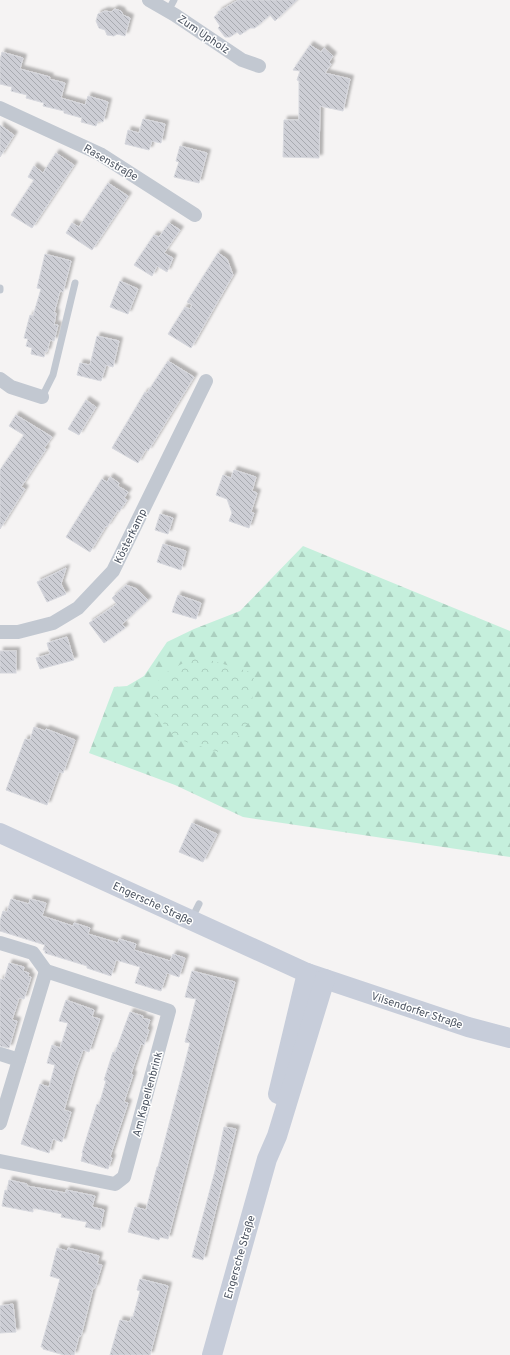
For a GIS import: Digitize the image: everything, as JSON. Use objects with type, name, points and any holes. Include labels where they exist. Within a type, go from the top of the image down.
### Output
[{"type":"main road","name":"Engersche Straße","points":[[0,833],[195,912],[316,976],[277,1136],[267,1159],[212,1355]]},
{"type":"main road","name":"Vilsendorfer Straße","points":[[316,976],[468,1027],[510,1038]]},
{"type":"street","name":"Zum Upholz","points":[[149,0],[171,5],[242,60],[259,66]]},
{"type":"street","name":"Rasenstraße","points":[[0,108],[100,154],[195,215]]},
{"type":"street","points":[[0,380],[11,387],[42,397]]},
{"type":"street","name":"Kösterkamp","points":[[0,632],[18,632],[53,623],[78,608],[113,571],[206,381]]},
{"type":"street","points":[[0,943],[33,953],[46,971],[0,1123]]},
{"type":"street","name":"Am Kapellenbrink","points":[[0,1161],[115,1184],[124,1177],[169,1011],[46,971]]},
{"type":"street","points":[[0,1054],[19,1060]]},
{"type":"lane","points":[[42,397],[53,375],[76,283]]},
{"type":"green space","points":[[303,546],[510,631],[510,857],[243,817],[175,785],[89,753],[114,687],[127,686],[144,676],[167,642],[194,629],[240,611]]},
{"type":"green space","points":[[196,656],[254,673],[251,719],[225,754],[177,739],[148,706],[152,687],[167,672]]},
{"type":"building","points":[[238,0],[297,0],[275,21],[270,15],[255,28],[250,28],[240,35],[237,32],[230,37],[225,37],[218,28],[220,26],[214,17],[219,13],[218,12]]},
{"type":"building","points":[[115,9],[121,11],[123,15],[130,18],[125,36],[117,34],[114,36],[107,35],[105,30],[99,28],[96,21],[98,14],[105,11],[111,12]]},
{"type":"building","points":[[310,45],[321,52],[324,48],[333,56],[329,62],[331,64],[325,73],[350,79],[343,111],[320,106],[319,158],[283,157],[284,120],[299,120],[299,81],[297,80],[300,71],[293,70]]},
{"type":"building","points":[[2,52],[23,58],[20,69],[50,77],[49,79],[65,83],[61,98],[85,105],[88,96],[108,102],[103,122],[98,121],[96,126],[81,122],[82,118],[64,113],[64,111],[43,106],[44,103],[26,98],[27,95],[11,91],[12,87],[0,84],[0,60]]},
{"type":"building","points":[[143,119],[165,124],[161,143],[152,141],[149,150],[125,144],[128,130],[139,133]]},
{"type":"building","points":[[0,125],[14,135],[0,157]]},
{"type":"building","points":[[180,146],[207,153],[199,183],[174,177],[179,162],[176,161]]},
{"type":"building","points":[[56,153],[74,165],[32,228],[11,215],[34,180],[28,177],[34,166],[43,173]]},
{"type":"building","points":[[108,183],[128,196],[92,250],[66,233],[72,223],[79,227]]},
{"type":"building","points":[[169,223],[180,230],[164,253],[173,258],[167,272],[157,266],[152,276],[134,265],[154,235],[159,237]]},
{"type":"building","points":[[218,253],[227,259],[233,275],[191,348],[168,334],[185,307],[190,309],[192,305],[187,302]]},
{"type":"building","points":[[45,254],[71,261],[63,292],[60,291],[54,313],[56,313],[54,325],[58,325],[54,341],[50,340],[44,357],[31,354],[32,348],[26,346],[28,339],[24,338],[30,315],[33,316],[41,289],[37,288]]},
{"type":"building","points":[[120,281],[138,289],[128,314],[110,307]]},
{"type":"building","points":[[97,336],[119,341],[113,367],[106,365],[101,381],[77,375],[80,363],[90,365]]},
{"type":"building","points":[[168,361],[194,377],[148,451],[146,449],[138,463],[112,448],[145,392],[147,393]]},
{"type":"building","points":[[86,400],[96,407],[79,435],[68,429]]},
{"type":"building","points":[[16,415],[52,437],[44,448],[46,449],[21,487],[25,489],[0,529],[0,470],[24,435],[9,426]]},
{"type":"building","points":[[234,470],[256,477],[252,491],[257,493],[251,512],[254,513],[249,528],[229,521],[232,513],[227,499],[216,495],[223,475],[231,478]]},
{"type":"building","points":[[110,477],[119,483],[118,486],[128,492],[124,498],[127,500],[119,512],[118,510],[107,527],[106,526],[90,552],[66,537],[102,479],[107,482]]},
{"type":"building","points":[[160,514],[173,518],[168,534],[155,530]]},
{"type":"building","points":[[163,544],[186,551],[181,570],[157,562]]},
{"type":"building","points":[[66,568],[61,584],[66,594],[47,602],[37,582]]},
{"type":"building","points":[[126,585],[137,589],[148,600],[122,624],[125,628],[104,643],[89,623],[117,604],[112,598]]},
{"type":"building","points":[[178,595],[201,603],[196,619],[172,612]]},
{"type":"building","points":[[67,637],[74,660],[40,669],[36,658],[50,654],[47,643]]},
{"type":"building","points":[[0,651],[16,651],[16,673],[0,673]]},
{"type":"building","points":[[34,727],[45,731],[46,729],[75,740],[63,773],[59,772],[47,805],[6,790],[25,739],[30,740]]},
{"type":"building","points":[[192,823],[217,834],[203,862],[179,852]]},
{"type":"building","points":[[11,899],[29,904],[30,899],[46,903],[42,916],[73,926],[74,923],[90,928],[88,934],[118,943],[119,939],[136,944],[134,950],[170,961],[173,954],[185,958],[179,977],[167,973],[161,991],[135,983],[140,967],[116,960],[111,976],[87,968],[87,966],[45,953],[45,950],[43,950],[45,945],[0,931],[0,921],[3,911],[7,912]]},
{"type":"building","points":[[9,963],[24,967],[23,971],[29,973],[28,976],[31,977],[24,999],[19,998],[12,1020],[17,1021],[9,1048],[0,1046],[0,979],[4,980]]},
{"type":"building","points":[[192,971],[235,982],[168,1239],[160,1237],[159,1240],[128,1232],[135,1207],[146,1210],[190,1043],[185,1042],[196,999],[185,997]]},
{"type":"building","points":[[66,1000],[94,1010],[92,1017],[100,1019],[89,1052],[83,1050],[75,1072],[64,1110],[71,1112],[62,1142],[53,1139],[49,1153],[21,1144],[40,1084],[49,1087],[55,1065],[47,1063],[52,1045],[60,1048],[68,1023],[59,1021]]},
{"type":"building","points":[[130,1012],[150,1020],[147,1029],[149,1030],[144,1045],[141,1044],[131,1074],[133,1075],[124,1102],[128,1103],[110,1157],[112,1158],[108,1169],[81,1161],[82,1153],[97,1104],[99,1105],[106,1081],[104,1080],[113,1052],[115,1053]]},
{"type":"building","points":[[224,1127],[236,1129],[203,1260],[192,1257],[215,1171]]},
{"type":"building","points":[[9,1180],[27,1184],[27,1186],[66,1193],[66,1190],[95,1196],[92,1207],[104,1210],[100,1230],[85,1227],[87,1222],[61,1217],[62,1214],[33,1208],[33,1212],[2,1206],[5,1190],[7,1191]]},
{"type":"building","points":[[57,1248],[67,1251],[68,1248],[99,1256],[97,1264],[102,1265],[95,1288],[93,1288],[81,1336],[79,1336],[74,1355],[64,1355],[43,1349],[43,1347],[41,1347],[60,1279],[50,1276]]},
{"type":"building","points":[[140,1279],[168,1286],[150,1355],[110,1355],[120,1320],[130,1322],[131,1317],[133,1317],[140,1291],[137,1290]]},
{"type":"building","points":[[13,1304],[16,1332],[0,1333],[0,1306]]}]
